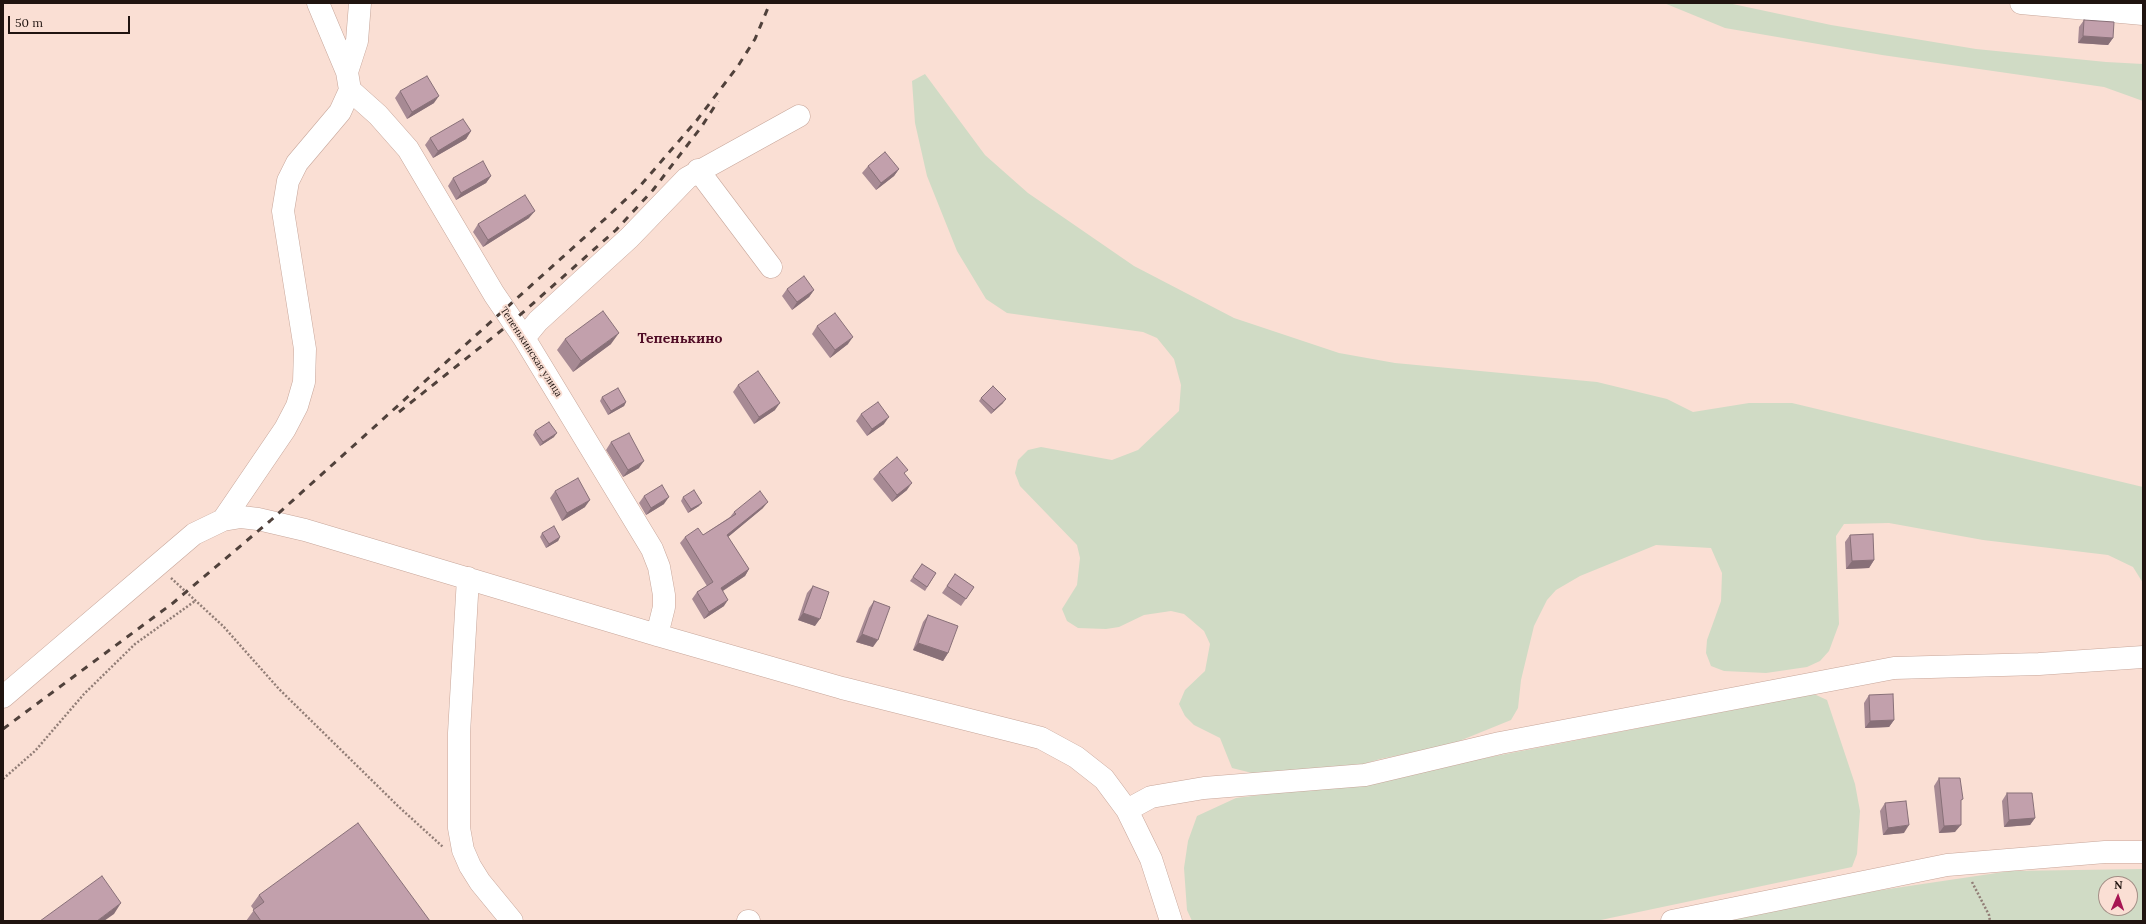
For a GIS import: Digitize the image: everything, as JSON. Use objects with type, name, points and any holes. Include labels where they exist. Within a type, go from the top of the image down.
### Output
[{"type":"street","points":[[318,3],[349,81]]},
{"type":"street","points":[[223,520],[285,429],[297,406],[303,388],[305,349],[283,211],[288,181],[297,163],[340,112],[349,81],[357,41],[360,3]]},
{"type":"street","points":[[2021,3],[2143,14]]},
{"type":"street","name":"Тепенькинская улица","points":[[349,81],[408,149],[494,294],[524,338],[652,549],[659,567],[664,589],[664,607],[657,636]]},
{"type":"street","points":[[524,338],[538,321],[629,238],[678,186],[698,170],[799,116]]},
{"type":"street","points":[[698,170],[771,268]]},
{"type":"street","points":[[3,697],[194,534],[223,520],[241,518],[270,521],[468,578],[657,636],[842,688],[1041,738],[1076,757],[1104,779],[1127,810],[1151,859],[1171,921]]},
{"type":"street","points":[[468,578],[459,733],[460,828],[463,850],[470,866],[480,882],[512,921]]},
{"type":"street","points":[[1127,810],[1151,797],[1204,788],[1365,775],[1500,742],[1894,668],[2039,664],[2143,657]]},
{"type":"street","points":[[1672,921],[1962,864],[2105,852],[2143,852]]},
{"type":"path","points":[[158,564],[195,601],[223,626],[279,689],[399,807],[443,847],[453,851],[463,850]]},
{"type":"path","points":[[3,778],[35,751],[84,694],[135,644],[195,601]]},
{"type":"path","points":[[1962,864],[1990,915],[1990,921]]},
{"type":"green space","points":[[1664,3],[1728,3],[1831,25],[1976,49],[2106,62],[2143,64],[2143,101],[2104,87],[1882,55],[1725,28]]},
{"type":"green space","points":[[925,74],[985,155],[1028,193],[1134,266],[1234,318],[1339,353],[1395,363],[1597,382],[1667,399],[1693,412],[1749,403],[1792,403],[2143,487],[2143,583],[2133,567],[2108,555],[1983,540],[1889,523],[1844,524],[1836,536],[1839,624],[1829,651],[1820,661],[1807,667],[1766,673],[1724,671],[1711,666],[1706,653],[1707,640],[1721,601],[1722,573],[1711,548],[1656,545],[1580,576],[1556,590],[1547,600],[1534,626],[1521,680],[1518,708],[1511,720],[1447,746],[1380,759],[1328,775],[1272,778],[1232,768],[1220,738],[1194,725],[1185,716],[1179,704],[1185,690],[1205,671],[1210,644],[1204,631],[1184,614],[1171,611],[1144,615],[1119,627],[1106,629],[1078,628],[1067,621],[1062,609],[1077,585],[1080,558],[1077,545],[1020,486],[1015,473],[1018,460],[1028,450],[1041,447],[1112,460],[1138,450],[1179,411],[1181,385],[1174,359],[1157,338],[1143,332],[1007,313],[986,299],[957,251],[927,176],[915,123],[912,81]]},
{"type":"green space","points":[[1814,694],[1827,700],[1855,784],[1860,811],[1857,854],[1852,867],[1596,921],[1192,921],[1187,910],[1184,868],[1188,841],[1197,816],[1236,798],[1357,783]]},
{"type":"green space","points":[[2143,869],[2143,921],[1729,921],[1808,901],[2010,871]]},
{"type":"building","points":[[2084,20],[2114,22],[2113,38],[2083,36]]},
{"type":"building","points":[[427,76],[439,96],[412,112],[400,91]]},
{"type":"building","points":[[463,119],[471,131],[438,151],[430,138]]},
{"type":"building","points":[[885,152],[899,169],[881,183],[868,166]]},
{"type":"building","points":[[483,161],[491,176],[461,193],[453,178]]},
{"type":"building","points":[[525,195],[535,211],[488,240],[478,224]]},
{"type":"building","points":[[804,276],[814,290],[797,302],[787,289]]},
{"type":"building","points":[[603,311],[619,333],[581,361],[565,339]]},
{"type":"building","points":[[835,313],[853,337],[835,350],[817,326]]},
{"type":"building","points":[[758,371],[780,403],[759,417],[738,385]]},
{"type":"building","points":[[993,386],[1006,399],[994,410],[981,398]]},
{"type":"building","points":[[618,388],[626,402],[611,411],[602,397]]},
{"type":"building","points":[[878,402],[889,417],[872,429],[861,414]]},
{"type":"building","points":[[549,422],[557,433],[543,442],[535,431]]},
{"type":"building","points":[[629,433],[644,461],[628,470],[611,442]]},
{"type":"building","points":[[897,457],[908,470],[904,473],[912,483],[897,495],[879,472]]},
{"type":"building","points":[[578,478],[590,500],[567,513],[555,491]]},
{"type":"building","points":[[662,485],[669,497],[651,508],[644,496]]},
{"type":"building","points":[[694,490],[702,503],[691,509],[683,497]]},
{"type":"building","points":[[760,491],[768,502],[727,535],[749,569],[721,588],[728,600],[709,612],[697,592],[713,582],[685,537],[698,528],[703,535],[736,514],[734,512]]},
{"type":"building","points":[[554,526],[560,537],[549,544],[542,533]]},
{"type":"building","points":[[1873,534],[1874,560],[1852,561],[1850,535]]},
{"type":"building","points":[[922,564],[936,573],[927,587],[913,577]]},
{"type":"building","points":[[955,574],[974,587],[966,599],[947,586]]},
{"type":"building","points":[[813,586],[829,592],[820,619],[803,613]]},
{"type":"building","points":[[874,601],[890,607],[878,640],[862,634]]},
{"type":"building","points":[[928,615],[958,626],[948,653],[918,643]]},
{"type":"building","points":[[1893,694],[1894,720],[1870,721],[1869,695]]},
{"type":"building","points":[[1939,778],[1960,778],[1963,799],[1961,800],[1961,825],[1944,826]]},
{"type":"building","points":[[2007,793],[2032,793],[2035,818],[2009,820]]},
{"type":"building","points":[[1906,801],[1909,825],[1888,828],[1885,803]]},
{"type":"building","points":[[358,823],[430,921],[261,921],[253,910],[264,902],[259,895]]},
{"type":"building","points":[[102,876],[121,903],[97,921],[40,921]]},
{"type":"railway","points":[[3,729],[173,603],[270,521],[640,186],[697,120],[738,66],[755,39],[770,3]]},
{"type":"railway","points":[[399,412],[512,322],[616,230],[653,190],[702,126],[718,101]]},
{"type":"district","name":"Тепенькино","points":[[680,339]]}]
